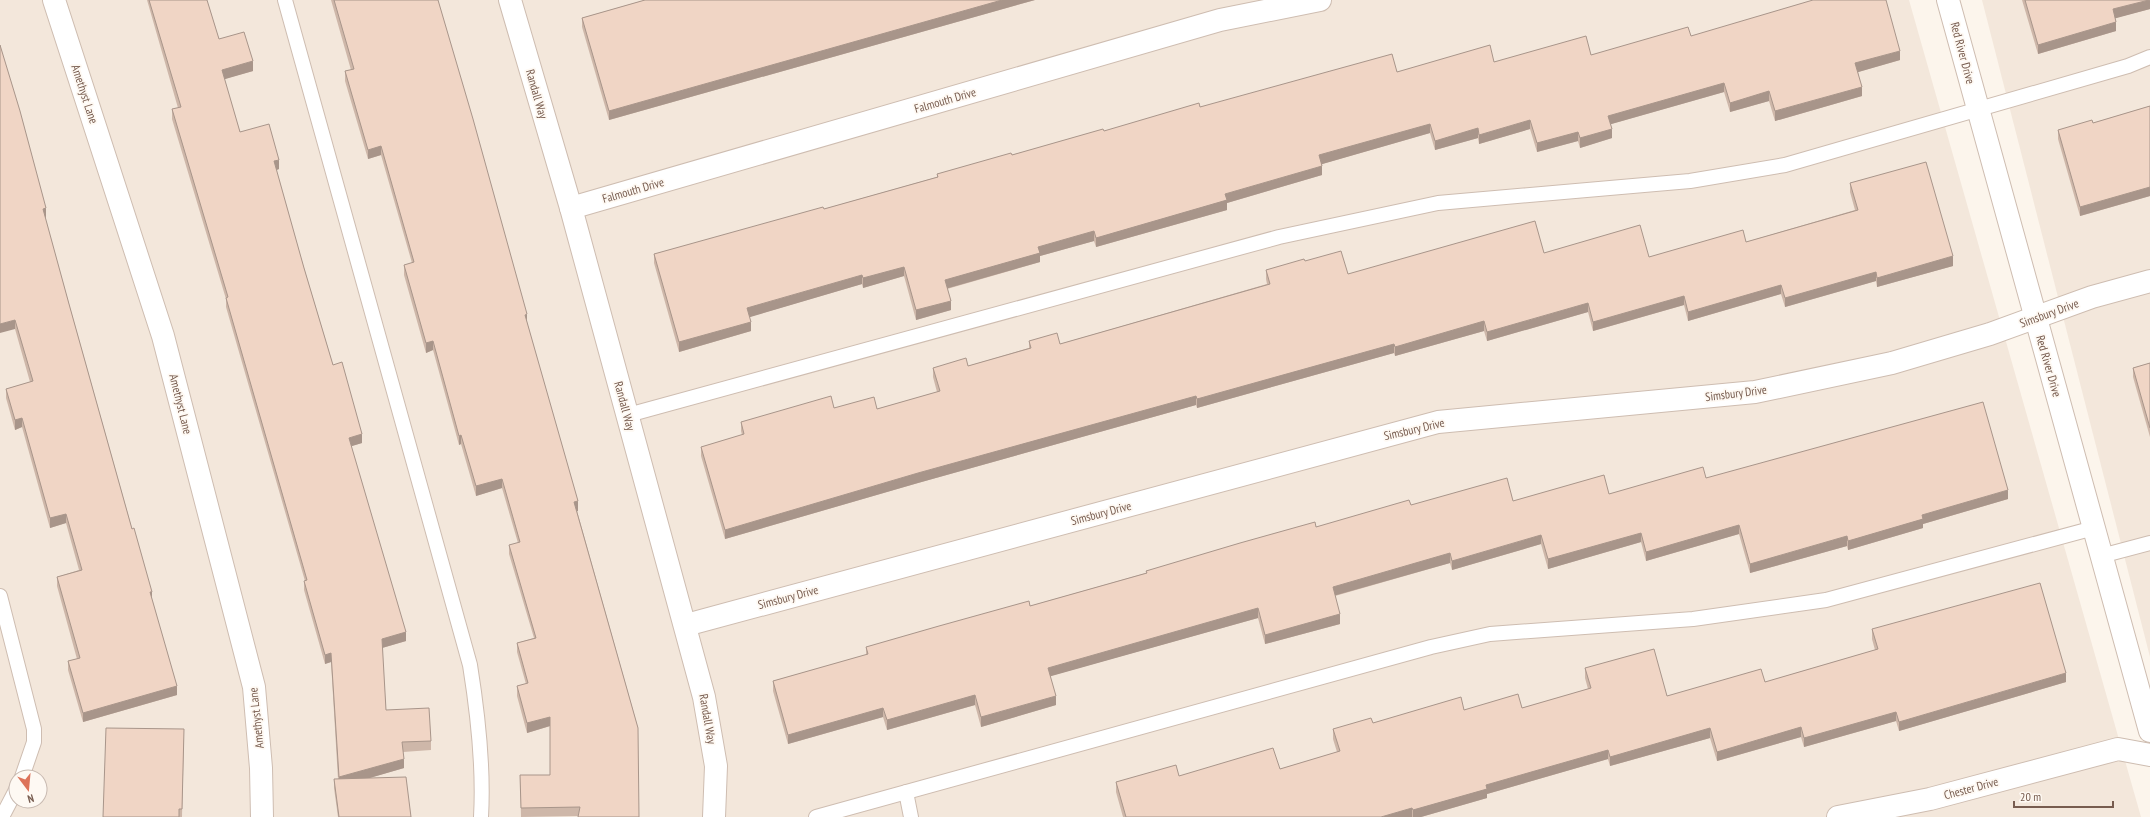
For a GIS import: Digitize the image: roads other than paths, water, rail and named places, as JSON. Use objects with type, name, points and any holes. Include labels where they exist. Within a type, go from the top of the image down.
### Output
[{"type":"street","name":"Amethyst Lane","points":[[54,0],[163,336],[252,679],[261,768],[262,817]]},
{"type":"street","name":"Randall Way","points":[[510,0],[571,208],[686,625],[704,697],[716,766],[714,817]]},
{"type":"street","name":"Falmouth Drive","points":[[571,208],[1220,20],[1320,0]]},
{"type":"street","name":"Red River Drive","points":[[1948,0],[2150,731]]},
{"type":"street","name":"Simsbury Drive","points":[[686,625],[1438,422],[1755,392],[1892,363],[1990,334],[2092,297],[2150,281]]},
{"type":"street","name":"Chester Drive","points":[[1838,817],[1930,799],[2118,749],[2150,755]]},
{"type":"lane","points":[[285,0],[470,665],[478,717],[482,788],[481,817]]},
{"type":"lane","points":[[628,415],[1279,237],[1438,203],[1690,181],[1785,165],[2128,66],[2150,57]]},
{"type":"lane","points":[[816,817],[1431,647],[1490,634],[1693,619],[1826,600],[2094,528]]},
{"type":"lane","points":[[2101,556],[2150,543]]},
{"type":"lane","points":[[0,596],[34,729],[34,742],[25,769]]},
{"type":"lane","points":[[906,792],[911,817]]},
{"type":"lane","points":[[3,814],[8,805]]}]
